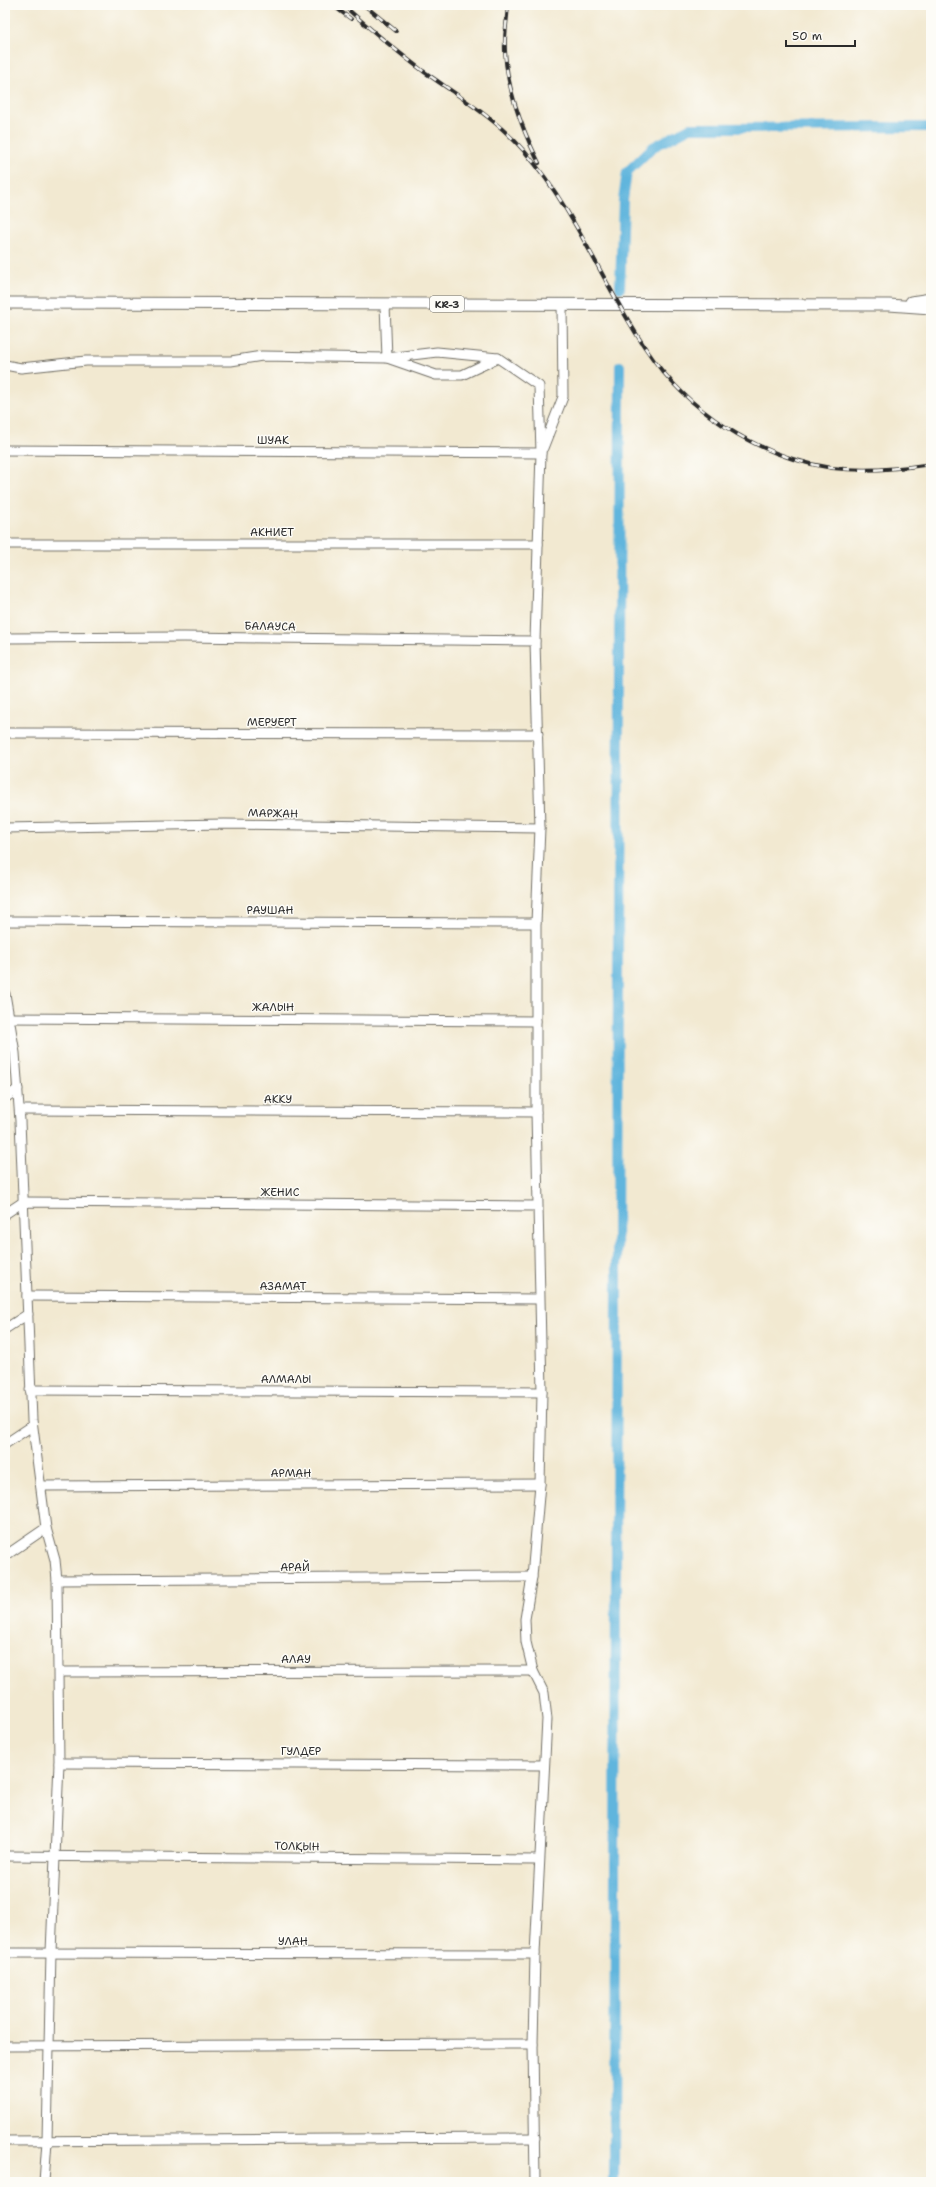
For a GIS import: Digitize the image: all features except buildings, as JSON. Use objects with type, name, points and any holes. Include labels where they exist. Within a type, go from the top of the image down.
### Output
[{"type":"main road","name":"KR-3","points":[[889,305],[931,299]]},
{"type":"main road","name":"KR-3","points":[[5,303],[889,305],[931,308]]},
{"type":"street","points":[[385,304],[387,358]]},
{"type":"street","points":[[541,453],[562,397],[562,304]]},
{"type":"street","points":[[5,365],[21,368],[86,361],[231,361],[262,356],[387,358],[437,352],[498,358],[539,386],[541,453],[535,641],[540,828],[536,923],[536,1206],[542,1392],[540,1484],[532,1577],[525,1619],[526,1642],[533,1671],[544,1693],[547,1719],[534,1954],[533,2044],[535,2182]]},
{"type":"street","points":[[387,358],[436,375],[462,376],[498,358]]},
{"type":"street","name":"ШУАК","points":[[5,450],[541,453]]},
{"type":"street","name":"АКНИЕТ","points":[[5,544],[538,544]]},
{"type":"street","name":"БАЛАУСА","points":[[5,638],[184,637],[535,641]]},
{"type":"street","name":"МЕРУЕРТ","points":[[5,733],[538,734]]},
{"type":"street","name":"МАРЖАН","points":[[5,828],[224,824],[540,828]]},
{"type":"street","name":"РАУШАН","points":[[5,921],[536,923]]},
{"type":"street","points":[[5,994],[10,1018],[20,1110],[32,1426],[46,1528],[55,1560],[57,1580],[59,1763],[51,1952],[48,2141],[44,2182]]},
{"type":"street","name":"ЖАЛЫН","points":[[10,1018],[536,1021]]},
{"type":"street","points":[[5,1098],[18,1089]]},
{"type":"street","name":"АККУ","points":[[20,1110],[536,1112]]},
{"type":"street","points":[[5,1214],[23,1202]]},
{"type":"street","name":"ЖЕНИС","points":[[23,1202],[536,1206]]},
{"type":"street","name":"АЗАМАТ","points":[[27,1296],[539,1299]]},
{"type":"street","points":[[5,1329],[28,1314]]},
{"type":"street","name":"АЛМАЛЫ","points":[[30,1390],[542,1392]]},
{"type":"street","points":[[5,1444],[32,1426]]},
{"type":"street","name":"АРМАН","points":[[41,1486],[540,1484]]},
{"type":"street","points":[[5,1556],[46,1528]]},
{"type":"street","name":"АРАЙ","points":[[57,1580],[532,1577]]},
{"type":"street","name":"АЛАУ","points":[[59,1672],[533,1671]]},
{"type":"street","name":"ГУЛДЕР","points":[[59,1763],[544,1765]]},
{"type":"street","name":"ТОЛҚЫН","points":[[5,1856],[55,1855],[539,1860]]},
{"type":"street","name":"УЛАН","points":[[5,1953],[534,1954]]},
{"type":"street","points":[[5,2046],[533,2044]]},
{"type":"street","points":[[5,2141],[535,2138]]},
{"type":"waterway","points":[[620,288],[623,200],[627,172],[653,147],[690,128],[931,127]]},
{"type":"waterway","points":[[614,2182],[620,366]]},
{"type":"railway","points":[[332,5],[351,19]]},
{"type":"railway","points":[[343,5],[382,39],[423,71],[490,118],[525,152],[543,175],[574,223],[616,300],[646,349],[682,392],[703,411],[727,428],[751,442],[804,462],[832,468],[857,470],[894,469],[931,464]]},
{"type":"railway","points":[[364,5],[396,31]]},
{"type":"railway","points":[[508,5],[505,34],[506,66],[516,109],[539,163]]}]
